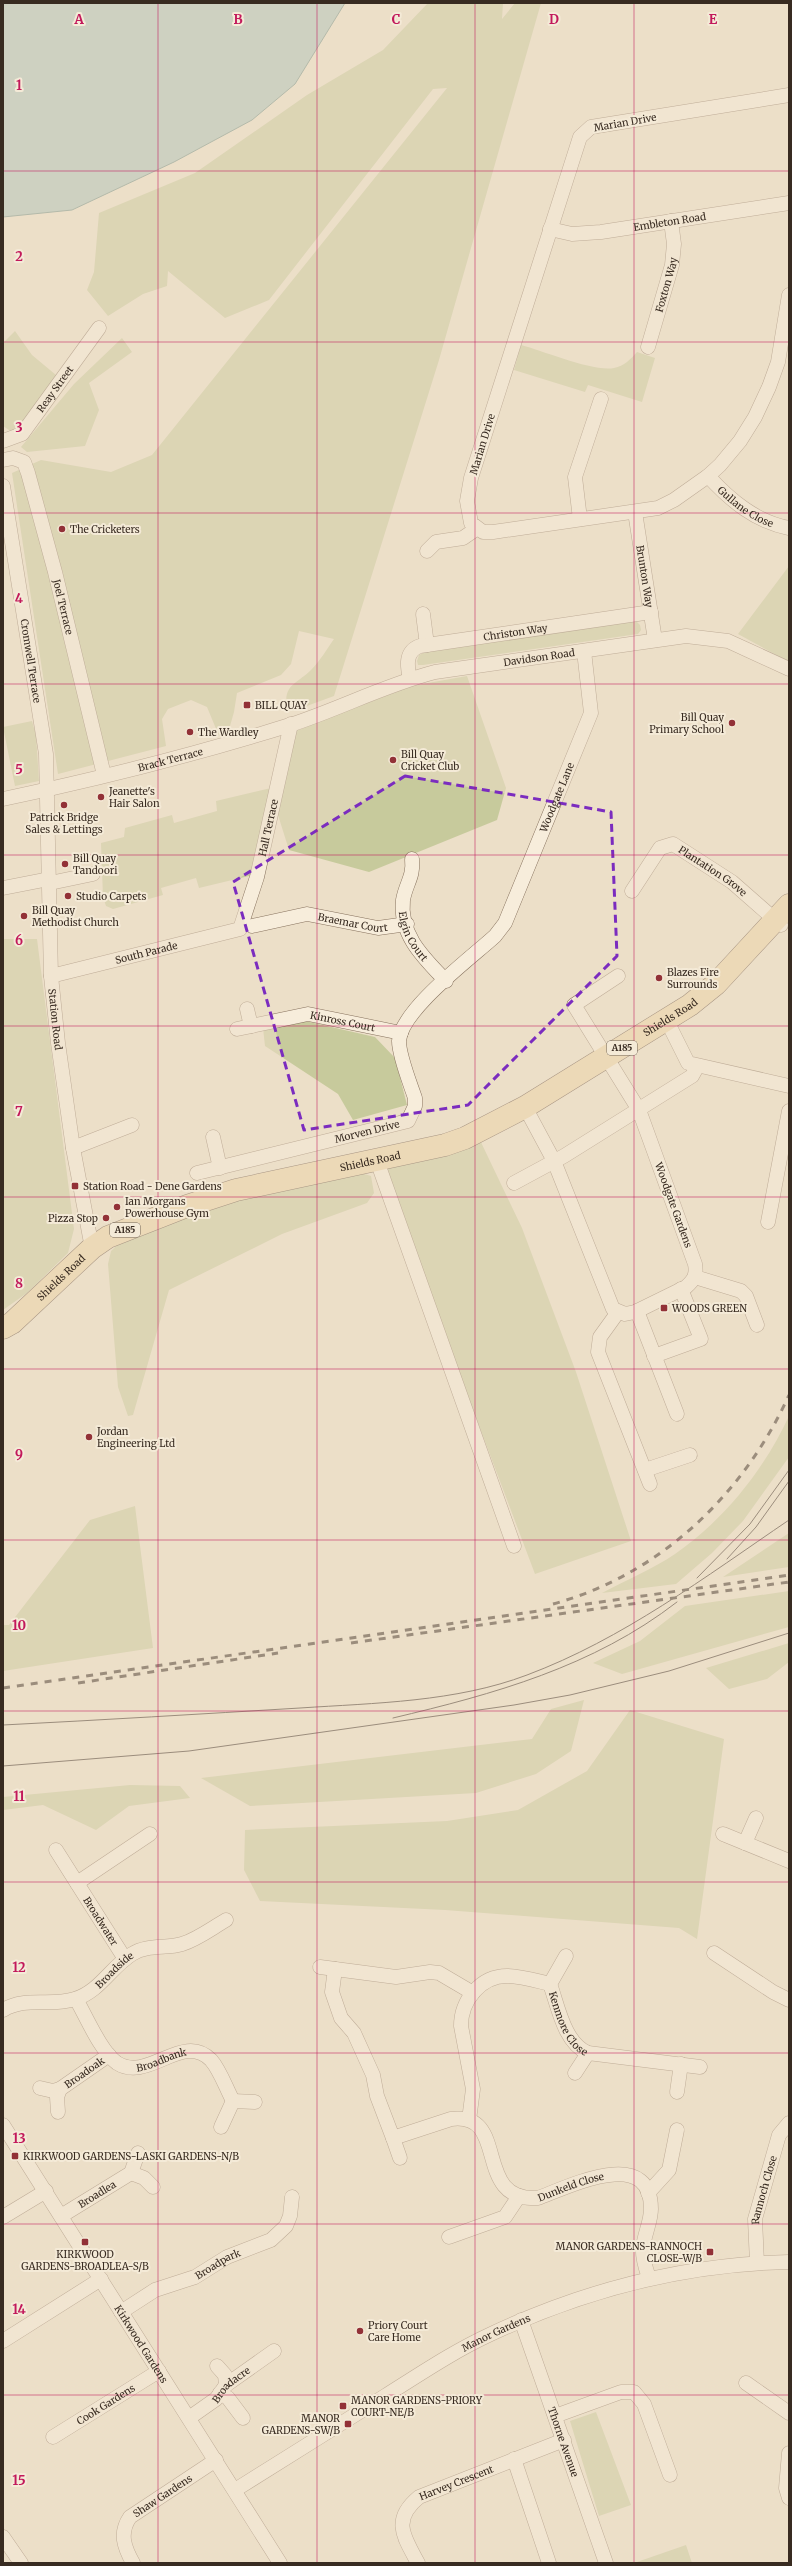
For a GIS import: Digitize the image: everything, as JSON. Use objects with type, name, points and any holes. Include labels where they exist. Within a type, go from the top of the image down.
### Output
[{"type":"main road","name":"Shields Road","points":[[3,1328],[18,1318],[92,1248],[108,1237],[147,1220],[236,1190],[376,1158],[445,1145],[465,1138],[524,1107],[667,1021],[690,1005],[730,970],[784,917]]},
{"type":"street","name":"Marian Drive","points":[[476,529],[471,523],[467,511],[469,486],[577,141],[587,129],[789,95]]},
{"type":"street","name":"Embleton Road","points":[[550,228],[579,234],[789,203]]},
{"type":"street","name":"Foxton Way","points":[[648,347],[672,265],[674,244],[671,221]]},
{"type":"street","points":[[427,551],[436,542],[463,538],[476,529],[484,532],[493,532],[635,512],[666,504],[708,476],[720,465],[740,441],[755,417],[769,387],[778,362],[789,295]]},
{"type":"street","name":"Reay Street","points":[[3,441],[22,434],[99,328]]},
{"type":"street","points":[[580,520],[575,477],[601,399]]},
{"type":"street","name":"Joel Terrace","points":[[3,460],[13,458],[24,462],[28,473],[56,572],[104,775]]},
{"type":"street","name":"Gullane Close","points":[[708,476],[730,499],[748,511],[775,525],[789,528]]},
{"type":"street","name":"Cromwell Terrace","points":[[3,486],[46,754],[48,788]]},
{"type":"street","name":"Brunton Way","points":[[635,512],[654,640]]},
{"type":"street","name":"Christon Way","points":[[410,679],[408,670],[409,655],[415,648],[651,612]]},
{"type":"street","points":[[423,614],[427,645]]},
{"type":"street","name":"Davidson Road","points":[[291,724],[410,679],[435,672],[686,636],[712,637],[754,650],[789,669]]},
{"type":"street","name":"Woodgate Lane","points":[[446,981],[495,936],[508,915],[591,713],[584,651]]},
{"type":"street","name":"Brack Terrace","points":[[3,799],[249,738],[291,724]]},
{"type":"street","name":"Hall Terrace","points":[[246,927],[291,724]]},
{"type":"street","name":"Station Road","points":[[48,788],[51,976],[58,1043],[73,1148],[92,1248]]},
{"type":"street","name":"Plantation Grove","points":[[632,891],[660,848],[673,844],[784,917]]},
{"type":"street","name":"Elgin Court","points":[[412,859],[412,877],[403,901],[407,924],[414,947],[446,981]]},
{"type":"street","points":[[3,888],[93,874]]},
{"type":"street","name":"Braemar Court","points":[[246,927],[307,914],[378,928],[407,924]]},
{"type":"street","name":"South Parade","points":[[51,976],[246,927]]},
{"type":"street","name":"Woodgate Gardens","points":[[618,976],[574,1005],[639,1110],[695,1264],[695,1277]]},
{"type":"street","points":[[401,1033],[415,1008],[446,981]]},
{"type":"street","points":[[247,1009],[252,1026]]},
{"type":"street","name":"Kinross Court","points":[[237,1029],[308,1014],[401,1033]]},
{"type":"street","points":[[667,1021],[688,1063],[697,1067],[789,1086]]},
{"type":"street","name":"Morven Drive","points":[[197,1173],[408,1121],[415,1106],[415,1098],[399,1044],[401,1033]]},
{"type":"street","points":[[514,1183],[639,1110],[692,1076],[697,1067]]},
{"type":"street","points":[[524,1107],[554,1161],[610,1305],[618,1312],[637,1311],[681,1289],[695,1277],[741,1291],[746,1296],[757,1325]]},
{"type":"street","points":[[768,1222],[789,1110]]},
{"type":"street","points":[[73,1148],[132,1125]]},
{"type":"street","points":[[213,1137],[220,1168]]},
{"type":"street","points":[[376,1158],[514,1546]]},
{"type":"street","points":[[654,1356],[701,1339],[681,1289]]},
{"type":"street","points":[[637,1311],[676,1414]]},
{"type":"street","points":[[618,1312],[600,1337],[598,1352],[650,1484]]},
{"type":"street","points":[[645,1470],[690,1455]]},
{"type":"street","points":[[745,1844],[756,1818]]},
{"type":"street","points":[[77,1883],[150,1834]]},
{"type":"street","points":[[723,1834],[789,1862]]},
{"type":"street","name":"Broadwater","points":[[56,1850],[125,1959]]},
{"type":"street","name":"Broadside","points":[[3,2010],[22,2002],[62,2002],[76,1999],[94,1990],[125,1959],[146,1948],[181,1945],[226,1920]]},
{"type":"street","points":[[714,1953],[789,2000]]},
{"type":"street","points":[[550,1984],[566,1956]]},
{"type":"street","points":[[320,1967],[396,1977],[430,1972],[439,1973],[473,1993]]},
{"type":"street","points":[[335,1969],[332,1992],[341,2018],[354,2033],[373,2075],[379,2101],[400,2158]]},
{"type":"street","name":"Kenmore Close","points":[[469,2120],[473,2089],[461,2022],[463,2009],[473,1993],[488,1981],[507,1976],[550,1984],[570,2038],[580,2050],[700,2067]]},
{"type":"street","name":"Broadbank","points":[[76,1999],[109,2055],[117,2063],[139,2069],[179,2053],[190,2051],[199,2053],[211,2060],[233,2100]]},
{"type":"street","points":[[575,2073],[588,2052]]},
{"type":"street","name":"Broadoak","points":[[58,2112],[57,2097],[60,2089],[109,2055]]},
{"type":"street","points":[[677,2092],[681,2064]]},
{"type":"street","points":[[40,2088],[53,2091],[60,2089]]},
{"type":"street","points":[[221,2127],[233,2100],[255,2102]]},
{"type":"street","points":[[392,2138],[451,2119],[469,2120]]},
{"type":"street","name":"Dunkeld Close","points":[[469,2120],[481,2126],[485,2134],[496,2173],[503,2187],[519,2196],[538,2198],[610,2173],[630,2176],[639,2181],[648,2193]]},
{"type":"street","name":"Rannoch Close","points":[[757,2263],[755,2220],[779,2135],[789,2123]]},
{"type":"street","name":"Kirkwood Gardens","points":[[3,2125],[62,2216],[280,2563]]},
{"type":"street","points":[[649,2278],[643,2253],[651,2210],[648,2193],[668,2170],[677,2130]]},
{"type":"street","points":[[138,2153],[131,2173],[144,2178],[153,2186]]},
{"type":"street","name":"Broadlea","points":[[62,2216],[131,2173]]},
{"type":"street","points":[[3,2217],[46,2191]]},
{"type":"street","points":[[449,2237],[505,2217],[519,2196]]},
{"type":"street","name":"Broadpark","points":[[121,2312],[155,2290],[195,2277],[226,2257],[271,2240],[280,2234],[286,2226],[290,2216],[292,2197]]},
{"type":"street","name":"Manor Gardens","points":[[235,2490],[430,2368],[489,2335],[522,2320],[604,2290],[649,2278],[702,2268],[757,2263],[789,2262]]},
{"type":"street","points":[[3,2342],[101,2279]]},
{"type":"street","name":"Thorne Avenue","points":[[522,2320],[606,2563]]},
{"type":"street","name":"Broadacre","points":[[188,2418],[223,2389],[274,2351]]},
{"type":"street","points":[[217,2366],[224,2375],[223,2389],[243,2418]]},
{"type":"street","name":"Cook Gardens","points":[[53,2437],[159,2372]]},
{"type":"street","points":[[746,2383],[789,2413]]},
{"type":"street","points":[[555,2416],[621,2392],[634,2392],[644,2404],[670,2475]]},
{"type":"street","name":"Harvey Crescent","points":[[418,2563],[404,2538],[402,2519],[411,2504],[419,2497],[564,2440]]},
{"type":"street","points":[[789,2453],[786,2488],[789,2498]]},
{"type":"street","points":[[514,2459],[549,2563]]},
{"type":"street","name":"Shaw Gardens","points":[[133,2563],[123,2540],[124,2528],[130,2517],[216,2460]]},
{"type":"street","points":[[3,2537],[21,2563]]},
{"type":"highlighted area","points":[[405,776],[611,812],[617,956],[468,1105],[304,1130],[233,882]]},
{"type":"green space","points":[[428,3],[503,3],[502,19],[515,3],[541,3],[439,360],[334,696],[293,711],[287,706],[286,699],[289,689],[314,666],[334,639],[299,631],[291,664],[281,675],[237,693],[234,712],[228,733],[219,736],[207,707],[191,700],[168,709],[162,719],[166,746],[58,774],[12,473],[41,460],[111,472],[152,455],[447,88],[433,89],[269,300],[225,318],[168,271],[167,286],[143,294],[108,316],[87,290],[94,272],[99,213],[195,173],[307,95],[383,50]]},
{"type":"green space","points":[[15,331],[32,355],[56,375],[20,426],[12,432],[3,426],[3,343]]},
{"type":"green space","points":[[122,338],[132,352],[89,383],[99,410],[85,446],[27,452],[21,447],[74,384]]},
{"type":"green space","points":[[521,345],[594,367],[614,368],[621,366],[630,360],[637,352],[655,358],[642,402],[588,385],[585,392],[514,370]]},
{"type":"green space","points":[[789,566],[789,662],[738,634]]},
{"type":"green space","points":[[636,621],[640,625],[641,630],[638,634],[423,665],[418,665],[417,661],[419,655],[425,652]]},
{"type":"green space","name":"Bill Quay Cricket Club","points":[[467,676],[506,788],[497,820],[369,872],[289,850],[278,815],[296,731],[411,686]]},
{"type":"green space","points":[[32,721],[36,735],[39,781],[15,786],[3,727]]},
{"type":"green space","points":[[271,788],[253,875],[199,888],[196,878],[161,888],[163,895],[113,909],[106,906],[103,897],[101,843],[124,837],[125,828],[172,815],[174,823],[217,811],[216,801]]},
{"type":"green space","points":[[3,939],[37,939],[74,1229],[68,1253],[27,1293],[3,1310]]},
{"type":"green space","points":[[305,1021],[375,1037],[395,1058],[407,1105],[353,1120],[338,1094],[265,1046],[263,1028]]},
{"type":"green space","points":[[478,1136],[522,1228],[576,1372],[631,1541],[535,1574],[379,1161]]},
{"type":"green space","points":[[361,1173],[371,1176],[374,1193],[367,1203],[282,1234],[169,1290],[133,1415],[128,1416],[118,1387],[108,1264],[111,1251],[118,1244],[226,1202]]},
{"type":"green space","points":[[789,1416],[789,1457],[743,1521],[712,1553],[676,1584],[602,1593],[649,1570],[667,1559],[693,1541],[710,1526],[741,1492],[768,1456]]},
{"type":"green space","points":[[135,1506],[153,1648],[3,1671],[3,1625],[9,1625],[90,1520]]},
{"type":"green space","points":[[789,1533],[789,1567],[723,1577]]},
{"type":"green space","points":[[789,1591],[789,1627],[622,1674],[593,1663],[640,1641],[685,1606]]},
{"type":"green space","points":[[789,1643],[789,1662],[767,1679],[729,1689],[706,1668]]},
{"type":"green space","points":[[584,1700],[571,1751],[536,1774],[476,1793],[250,1806],[201,1778],[532,1739],[551,1709]]},
{"type":"green space","points":[[630,1710],[724,1739],[697,1939],[679,1928],[445,1910],[260,1901],[244,1870],[245,1830],[447,1821],[518,1810],[587,1771]]},
{"type":"green space","points":[[130,1785],[180,1786],[190,1798],[129,1806],[96,1830],[43,1805],[3,1810],[3,1797]]},
{"type":"green space","points":[[596,2412],[631,2505],[599,2516],[570,2421]]},
{"type":"green space","points":[[686,2545],[692,2563],[634,2563]]},
{"type":"water","points":[[3,3],[345,3],[295,84],[252,120],[174,162],[72,210],[3,217]]},
{"type":"tram line","points":[[697,1578],[750,1524],[789,1470]]},
{"type":"tram line","points":[[727,1559],[756,1527],[789,1481]]},
{"type":"tram line","points":[[3,1725],[189,1715],[415,1700],[472,1691],[500,1684],[527,1675],[597,1644],[694,1585],[789,1520]]},
{"type":"tram line","points":[[393,1718],[505,1688],[577,1661],[645,1625],[677,1602]]},
{"type":"tram line","points":[[3,1766],[189,1751],[514,1705],[570,1695],[669,1671],[789,1633]]},
{"type":"railway","points":[[553,1604],[592,1591],[629,1573],[663,1551],[694,1526],[723,1497],[748,1465],[770,1431],[789,1395]]},
{"type":"railway","points":[[3,1688],[789,1575]]},
{"type":"railway","points":[[351,1643],[789,1582]]},
{"type":"railway","points":[[78,1683],[278,1653]]},
{"type":"place","name":"The Cricketers","points":[[62,529]]},
{"type":"place","name":"BILL QUAY","points":[[247,705]]},
{"type":"place","name":"Bill Quay Primary School","points":[[732,723]]},
{"type":"place","name":"The Wardley","points":[[190,732]]},
{"type":"place","name":"Bill Quay Cricket Club","points":[[393,760]]},
{"type":"place","name":"Jeanette's Hair Salon","points":[[101,797]]},
{"type":"place","name":"Patrick Bridge Sales & Lettings","points":[[64,805]]},
{"type":"place","name":"Bill Quay Tandoori","points":[[65,864]]},
{"type":"place","name":"Studio Carpets","points":[[68,896]]},
{"type":"place","name":"Bill Quay Methodist Church","points":[[24,916]]},
{"type":"place","name":"Blazes Fire Surrounds","points":[[659,978]]},
{"type":"place","name":"Station Road - Dene Gardens","points":[[75,1186]]},
{"type":"place","name":"Ian Morgans Powerhouse Gym","points":[[117,1207]]},
{"type":"place","name":"Pizza Stop","points":[[106,1218]]},
{"type":"place","name":"WOODS GREEN","points":[[664,1308]]},
{"type":"place","name":"Jordan Engineering Ltd","points":[[89,1437]]},
{"type":"place","name":"KIRKWOOD GARDENS-LASKI GARDENS-N/B","points":[[15,2156]]},
{"type":"place","name":"KIRKWOOD GARDENS-BROADLEA-S/B","points":[[85,2242]]},
{"type":"place","name":"MANOR GARDENS-RANNOCH CLOSE-W/B","points":[[710,2252]]},
{"type":"place","name":"Priory Court Care Home","points":[[360,2331]]},
{"type":"place","name":"MANOR GARDENS-PRIORY COURT-NE/B","points":[[343,2406]]},
{"type":"place","name":"MANOR GARDENS-SW/B","points":[[348,2424]]}]
